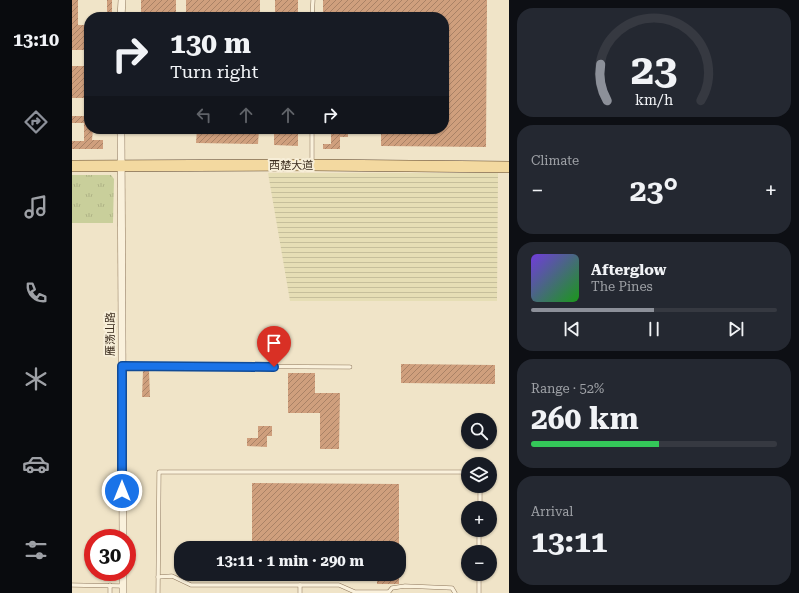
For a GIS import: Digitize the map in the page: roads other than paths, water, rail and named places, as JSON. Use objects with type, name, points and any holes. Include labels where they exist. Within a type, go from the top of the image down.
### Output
[{"type":"main road","name":"西楚大道","points":[[72,166],[312,165],[509,167]]},
{"type":"street","points":[[122,0],[122,12]]},
{"type":"street","name":"雁荡山路","points":[[121,134],[123,529]]},
{"type":"lane","points":[[312,0],[312,12]]},
{"type":"lane","points":[[312,134],[312,165]]},
{"type":"lane","points":[[122,366],[350,367]]},
{"type":"lane","points":[[158,593],[159,472],[461,472]]},
{"type":"lane","points":[[158,577],[172,576],[191,585],[339,585],[354,592],[388,593],[392,588],[416,586],[452,588],[455,593]]},
{"type":"lane","points":[[479,581],[479,593]]},
{"type":"lane","points":[[72,585],[110,585],[123,589]]},
{"type":"lane","points":[[110,585],[110,593]]},
{"type":"lane","points":[[300,585],[300,593]]}]
